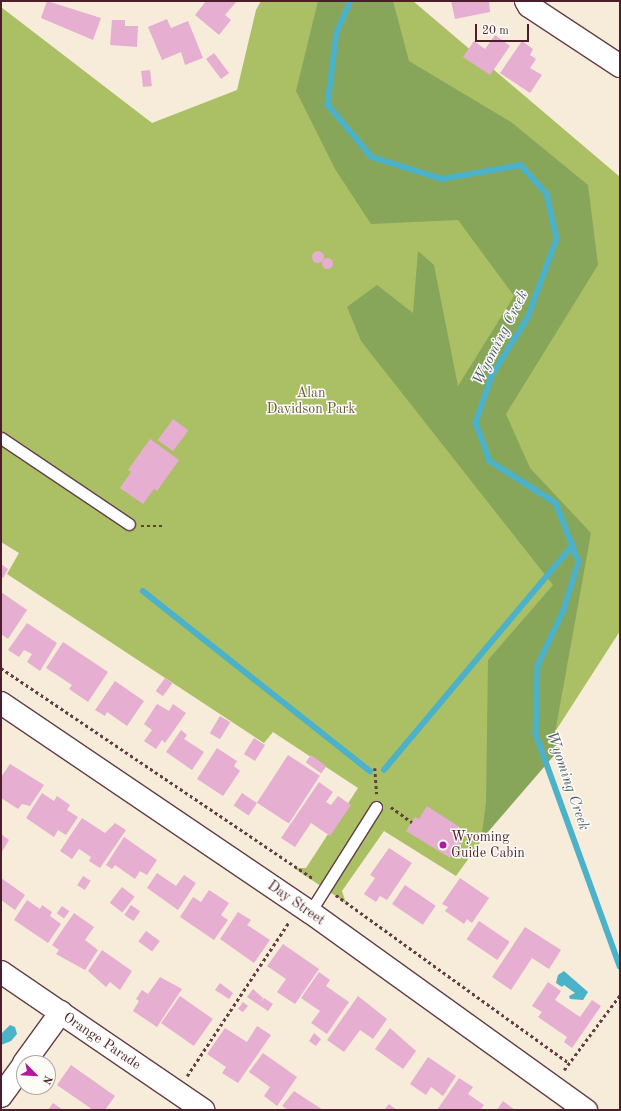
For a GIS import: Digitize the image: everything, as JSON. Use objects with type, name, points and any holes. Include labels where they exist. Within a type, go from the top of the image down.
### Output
[{"type":"street","points":[[526,1],[529,6],[620,66]]},
{"type":"street","name":"Day Street","points":[[1,703],[305,908],[552,1087],[574,1107]]},
{"type":"street","name":"Orange Parade","points":[[1,972],[203,1110]]},
{"type":"street","points":[[30,1055],[61,1012]]},
{"type":"street","points":[[1,1096],[16,1074]]},
{"type":"lane","points":[[1,438],[129,524]]},
{"type":"lane","points":[[305,908],[326,887],[377,803]]},
{"type":"path","points":[[129,524],[146,527],[164,526]]},
{"type":"path","points":[[1,668],[326,887],[569,1063]]},
{"type":"path","points":[[374,768],[377,803]]},
{"type":"path","points":[[176,1092],[305,908]]},
{"type":"path","points":[[552,1087],[614,1001],[620,995]]},
{"type":"green space","name":"Alan Davidson Park","points":[[261,1],[413,1],[620,177],[620,631],[515,794],[456,876],[384,831],[342,891],[346,903],[294,868],[306,868],[358,788],[273,732],[264,743],[7,574],[19,553],[1,542],[1,7],[152,123],[237,90],[256,10]]},
{"type":"green space","points":[[318,1],[393,1],[409,61],[511,122],[588,185],[598,265],[506,414],[530,468],[591,533],[555,733],[557,752],[481,840],[486,803],[488,660],[553,585],[361,341],[347,307],[377,285],[413,313],[418,251],[434,265],[458,386],[514,296],[458,220],[371,224],[335,169],[296,91]]},
{"type":"water","points":[[564,971],[588,992],[583,1000],[570,999],[569,996],[575,993],[564,985],[562,987],[556,983],[558,975]]},
{"type":"water","points":[[10,1025],[15,1027],[17,1034],[11,1041],[1,1045],[1,1034]]},
{"type":"building","points":[[47,1],[101,18],[93,40],[41,18]]},
{"type":"building","points":[[206,1],[237,1],[225,15],[231,20],[219,35],[195,15]]},
{"type":"building","points":[[451,1],[489,1],[490,12],[455,19]]},
{"type":"building","points":[[167,19],[171,28],[188,21],[203,58],[185,65],[181,52],[162,60],[148,27]]},
{"type":"building","points":[[112,20],[125,20],[125,26],[138,26],[137,47],[110,45]]},
{"type":"building","points":[[495,35],[510,46],[490,75],[463,57],[474,41],[485,49]]},
{"type":"building","points":[[522,41],[533,49],[530,55],[536,59],[530,68],[542,75],[530,93],[500,73]]},
{"type":"building","points":[[214,53],[229,73],[221,79],[206,59]]},
{"type":"building","points":[[150,70],[152,86],[143,87],[141,71]]},
{"type":"building","points":[[318,251],[322,253],[324,257],[322,261],[318,263],[314,261],[312,257],[314,253]]},
{"type":"building","points":[[327,257],[331,259],[333,263],[331,267],[327,269],[323,267],[321,263],[323,259]]},
{"type":"building","points":[[173,419],[188,430],[173,451],[158,440]]},
{"type":"building","points":[[150,439],[179,460],[157,491],[154,489],[143,504],[120,488],[131,472],[128,470]]},
{"type":"building","points":[[2,565],[8,569],[3,578],[1,577]]},
{"type":"building","points":[[1,592],[27,610],[8,639],[1,634]]},
{"type":"building","points":[[27,623],[57,643],[40,671],[27,662],[32,654],[24,650],[19,657],[8,650]]},
{"type":"building","points":[[63,642],[108,672],[88,702],[69,689],[72,685],[46,668]]},
{"type":"building","points":[[165,678],[172,683],[163,696],[156,691]]},
{"type":"building","points":[[115,681],[144,701],[127,726],[107,712],[105,716],[95,710]]},
{"type":"building","points":[[157,704],[169,711],[173,704],[186,713],[165,743],[162,740],[156,749],[144,741],[152,730],[144,724]]},
{"type":"building","points":[[220,716],[230,722],[220,739],[210,733]]},
{"type":"building","points":[[181,730],[187,735],[184,739],[204,752],[192,770],[166,752]]},
{"type":"building","points":[[254,738],[265,745],[255,761],[244,754]]},
{"type":"building","points":[[217,748],[237,761],[234,766],[240,771],[223,796],[197,779]]},
{"type":"building","points":[[288,755],[320,776],[289,824],[257,803]]},
{"type":"building","points":[[311,755],[326,766],[321,773],[306,762]]},
{"type":"building","points":[[10,764],[44,785],[30,806],[22,804],[18,809],[1,798],[1,777]]},
{"type":"building","points":[[319,782],[333,792],[326,802],[331,805],[338,796],[351,805],[330,836],[311,823],[295,847],[281,838]]},
{"type":"building","points":[[42,793],[54,801],[57,796],[70,805],[67,810],[78,817],[66,835],[58,830],[54,837],[26,818]]},
{"type":"building","points":[[242,793],[257,803],[249,816],[234,805]]},
{"type":"building","name":"Wyoming Guide Cabin","points":[[427,806],[467,832],[450,858],[406,831],[415,817],[419,819]]},
{"type":"building","points":[[82,818],[105,833],[115,823],[126,830],[100,868],[89,861],[91,857],[79,849],[72,859],[60,851]]},
{"type":"building","points":[[1,834],[9,840],[1,853]]},
{"type":"building","points":[[124,837],[157,860],[147,875],[140,871],[135,879],[115,865],[112,869],[106,865]]},
{"type":"building","points":[[389,848],[412,863],[387,900],[380,896],[376,902],[364,894],[375,878],[370,875]]},
{"type":"building","points":[[157,873],[176,886],[184,875],[196,883],[178,910],[147,888]]},
{"type":"building","points":[[83,876],[91,881],[85,890],[77,885]]},
{"type":"building","points":[[1,878],[25,895],[15,910],[1,900]]},
{"type":"building","points":[[460,878],[489,898],[472,923],[467,919],[464,924],[445,911],[448,907],[442,904]]},
{"type":"building","points":[[405,885],[436,906],[423,925],[392,904]]},
{"type":"building","points":[[122,887],[135,897],[122,913],[110,903]]},
{"type":"building","points":[[209,890],[229,903],[221,915],[228,920],[214,940],[180,917],[193,897],[201,902]]},
{"type":"building","points":[[27,900],[40,909],[42,905],[52,912],[50,916],[61,924],[48,943],[14,920]]},
{"type":"building","points":[[131,905],[140,911],[133,921],[124,915]]},
{"type":"building","points":[[62,906],[69,911],[64,919],[57,913]]},
{"type":"building","points":[[238,912],[251,920],[247,925],[270,940],[254,963],[220,939]]},
{"type":"building","points":[[74,913],[94,927],[85,940],[98,950],[85,970],[56,954],[59,950],[52,945]]},
{"type":"building","points":[[479,921],[510,942],[497,960],[467,939]]},
{"type":"building","points":[[525,927],[561,950],[549,969],[532,958],[511,990],[492,977]]},
{"type":"building","points":[[146,931],[160,941],[152,952],[138,942]]},
{"type":"building","points":[[283,944],[319,969],[295,1004],[277,992],[286,979],[267,966]]},
{"type":"building","points":[[102,950],[132,971],[120,990],[110,982],[106,987],[88,971]]},
{"type":"building","points":[[319,972],[330,980],[326,986],[349,1002],[327,1034],[311,1023],[320,1011],[301,998]]},
{"type":"building","points":[[160,977],[182,989],[157,1027],[133,1011],[139,1001],[136,999],[142,990],[148,994]]},
{"type":"building","points":[[548,982],[561,991],[555,1000],[580,1017],[592,1000],[601,1006],[572,1048],[564,1042],[567,1037],[538,1017],[542,1012],[532,1006]]},
{"type":"building","points":[[220,983],[233,993],[229,999],[215,990]]},
{"type":"building","points":[[253,989],[263,998],[260,1002],[264,998],[273,1004],[268,1011],[247,997]]},
{"type":"building","points":[[180,996],[213,1019],[194,1046],[161,1023]]},
{"type":"building","points":[[358,996],[387,1019],[373,1039],[360,1030],[344,1052],[327,1040]]},
{"type":"building","points":[[243,1002],[248,1006],[243,1012],[238,1009]]},
{"type":"building","points":[[257,1026],[271,1035],[238,1083],[222,1073],[226,1067],[207,1054],[225,1028],[247,1042]]},
{"type":"building","points":[[390,1028],[416,1051],[403,1069],[375,1049]]},
{"type":"building","points":[[314,1033],[321,1039],[316,1046],[309,1041]]},
{"type":"building","points":[[263,1053],[297,1077],[277,1106],[264,1096],[270,1087],[249,1072]]},
{"type":"building","points":[[428,1057],[456,1076],[443,1096],[431,1087],[426,1095],[410,1084]]},
{"type":"building","points":[[71,1065],[115,1096],[105,1110],[93,1110],[57,1085]]},
{"type":"building","points":[[459,1078],[473,1087],[468,1094],[484,1105],[480,1110],[437,1110]]},
{"type":"building","points":[[294,1091],[323,1110],[288,1110],[282,1106]]},
{"type":"building","points":[[503,1101],[515,1110],[497,1110]]},
{"type":"building","points":[[53,1103],[63,1110],[48,1110]]},
{"type":"building","points":[[389,1104],[397,1110],[384,1110]]},
{"type":"waterway","name":"Wyoming Creek","points":[[351,1],[337,32],[328,105],[372,157],[442,179],[521,165],[547,194],[557,239],[528,318],[492,376],[476,423],[490,461],[556,503],[579,562],[564,610],[538,666],[536,734],[620,966]]},
{"type":"waterway","points":[[384,770],[573,545]]},
{"type":"waterway","points":[[143,591],[370,771]]},
{"type":"place","name":"Wyoming Guide Cabin","points":[[443,845]]}]
